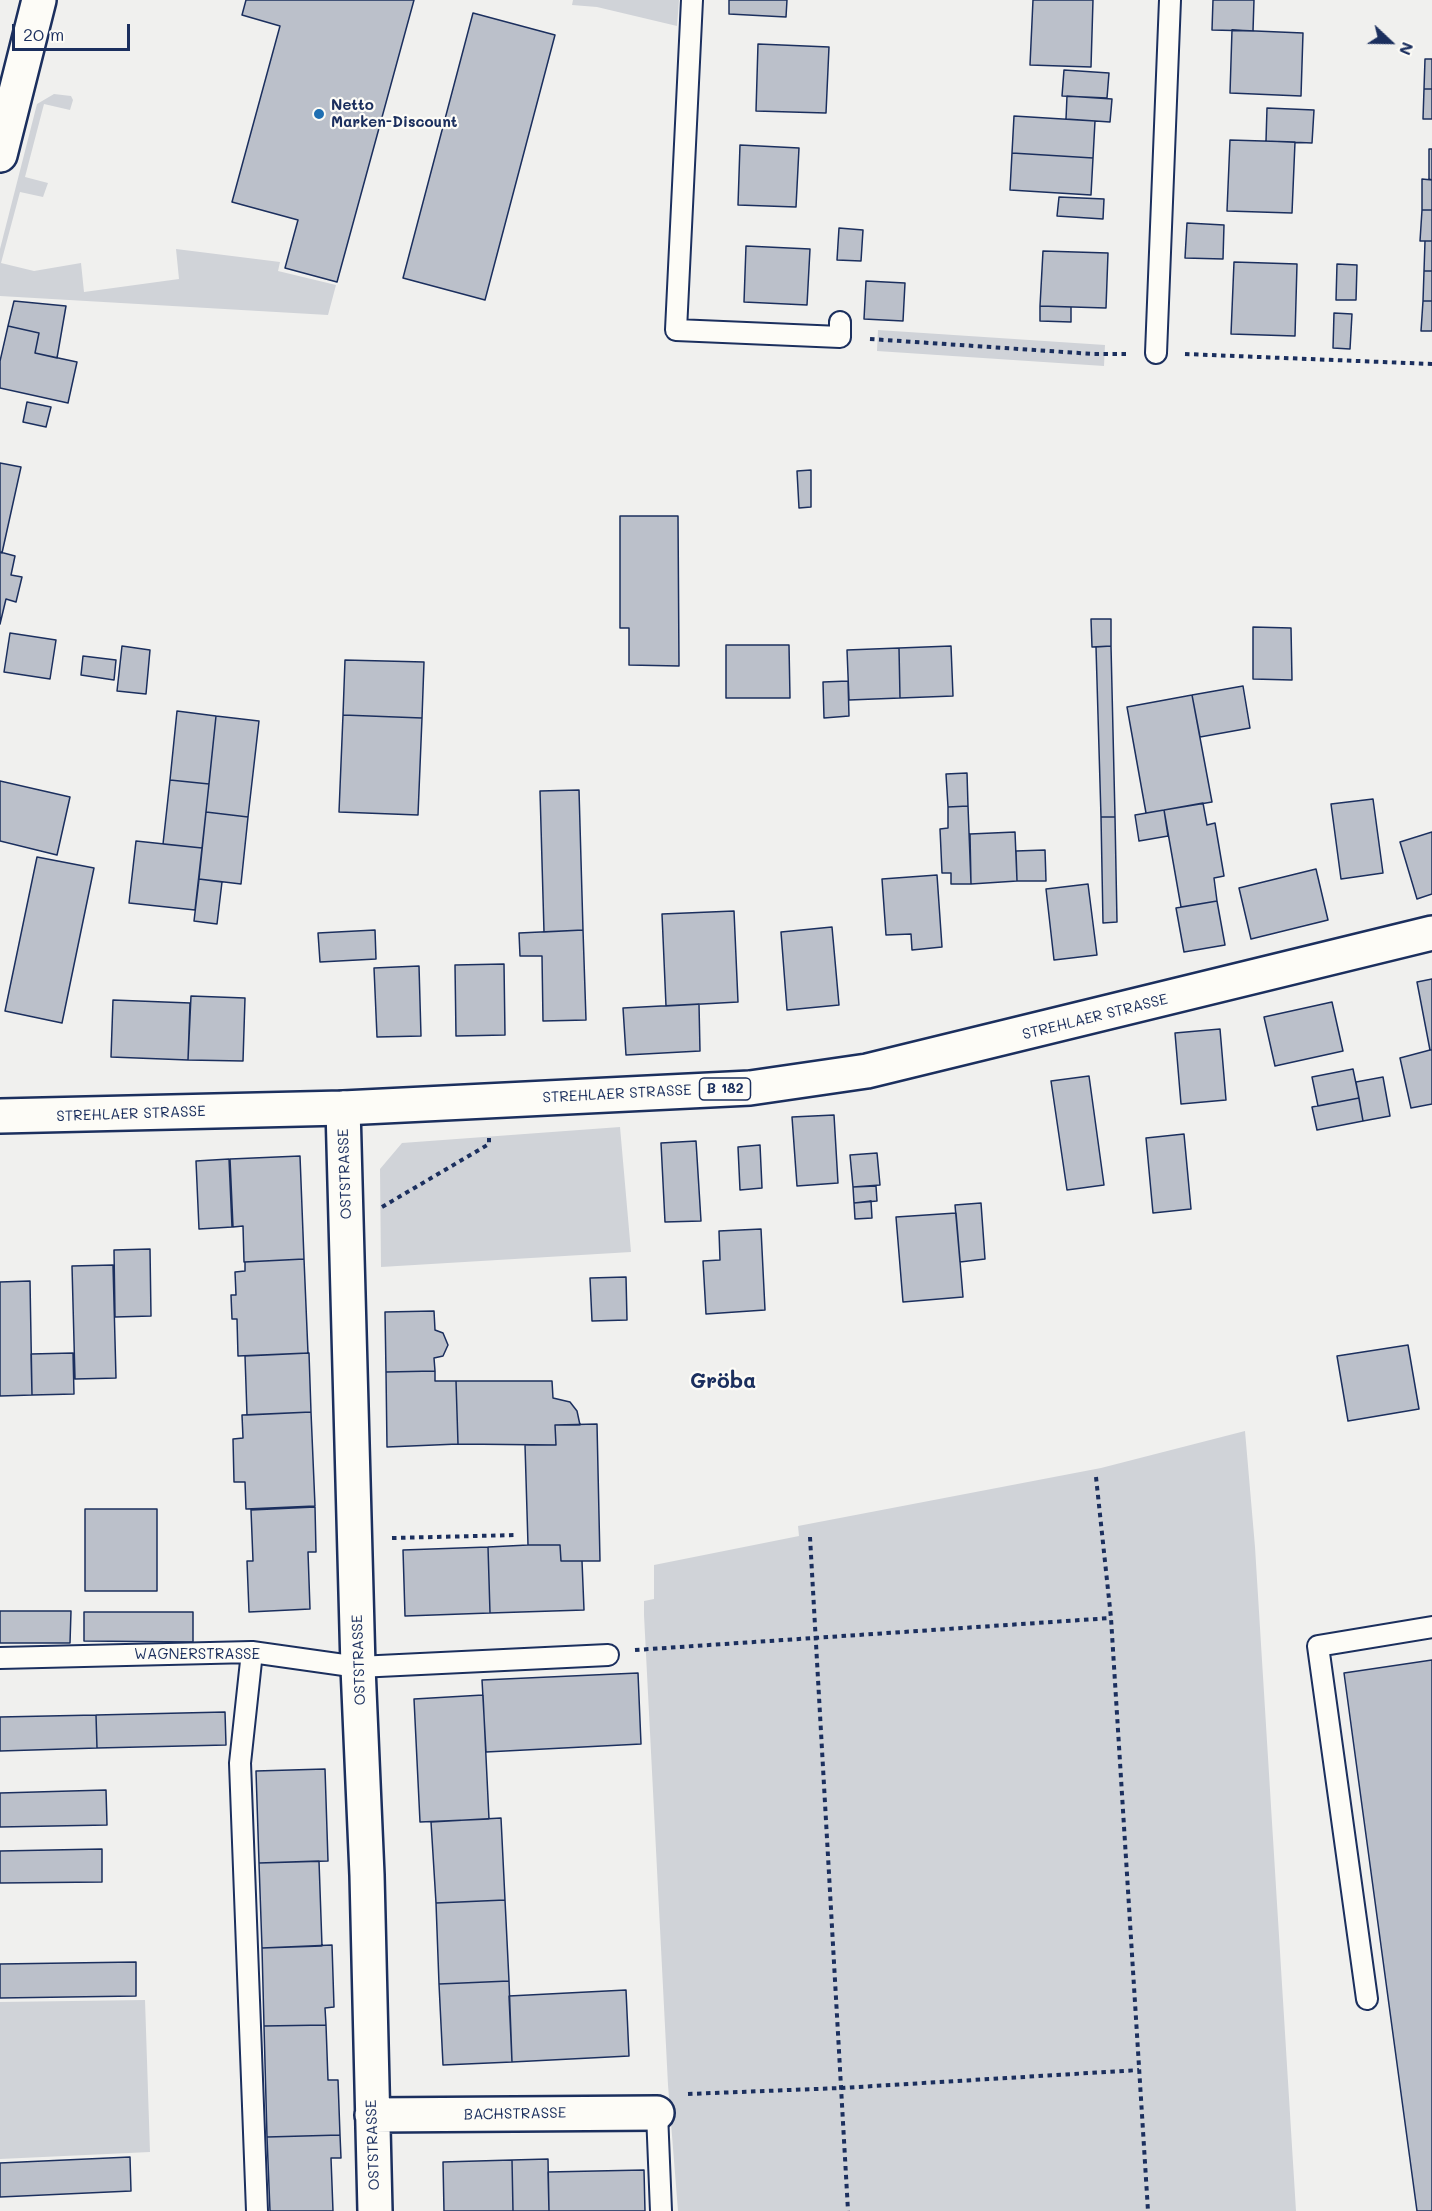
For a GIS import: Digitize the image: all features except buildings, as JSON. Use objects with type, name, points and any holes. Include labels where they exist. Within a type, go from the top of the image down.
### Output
[{"type":"street","points":[[0,155],[39,0]]},
{"type":"street","name":"STREHLAER STRASSE","points":[[0,1116],[343,1108],[750,1088],[867,1071],[1432,933]]},
{"type":"street","name":"OSTSTRASSE","points":[[343,1108],[375,2211]]},
{"type":"street","name":"BACHSTRASSE","points":[[372,2115],[657,2113]]},
{"type":"lane","points":[[692,0],[675,330],[840,337],[840,322]]},
{"type":"lane","points":[[1156,353],[1170,0]]},
{"type":"lane","points":[[1366,1999],[1318,1646],[1432,1628]]},
{"type":"lane","points":[[252,1652],[240,1763],[257,2211]]},
{"type":"lane","name":"WAGNERSTRASSE","points":[[0,1658],[252,1652],[358,1667],[608,1655]]},
{"type":"lane","points":[[657,2113],[661,2211]]},
{"type":"path","points":[[347,1227],[489,1144],[490,1101]]},
{"type":"path","points":[[1096,1477],[1111,1618],[1148,2211]]},
{"type":"path","points":[[356,1539],[517,1535]]},
{"type":"path","points":[[810,1537],[848,2211]]},
{"type":"path","points":[[608,1655],[636,1650],[1111,1618]]},
{"type":"path","points":[[657,2113],[670,2094],[841,2088],[1139,2070]]},
{"type":"shaded area","points":[[573,0],[679,0],[677,26],[597,7],[572,5]]},
{"type":"shaded area","points":[[54,94],[71,96],[73,100],[70,110],[44,104],[25,177],[48,183],[43,197],[20,192],[1,263],[34,271],[81,263],[84,292],[179,279],[176,249],[280,262],[278,271],[336,285],[328,315],[0,296],[0,249],[37,104]]},
{"type":"shaded area","points":[[878,330],[1105,345],[1104,366],[877,351]]},
{"type":"shaded area","points":[[620,1127],[631,1252],[381,1267],[380,1169],[402,1143]]},
{"type":"shaded area","points":[[1245,1431],[1255,1547],[1296,2211],[678,2211],[668,2085],[644,1615],[644,1601],[654,1599],[654,1565],[799,1536],[798,1526],[1101,1468]]},
{"type":"shaded area","points":[[145,2000],[150,2152],[0,2159],[0,2002]]},
{"type":"place","name":"Netto Marken-Discount","points":[[319,114]]},
{"type":"district","name":"Gröba","points":[[723,1382]]}]
